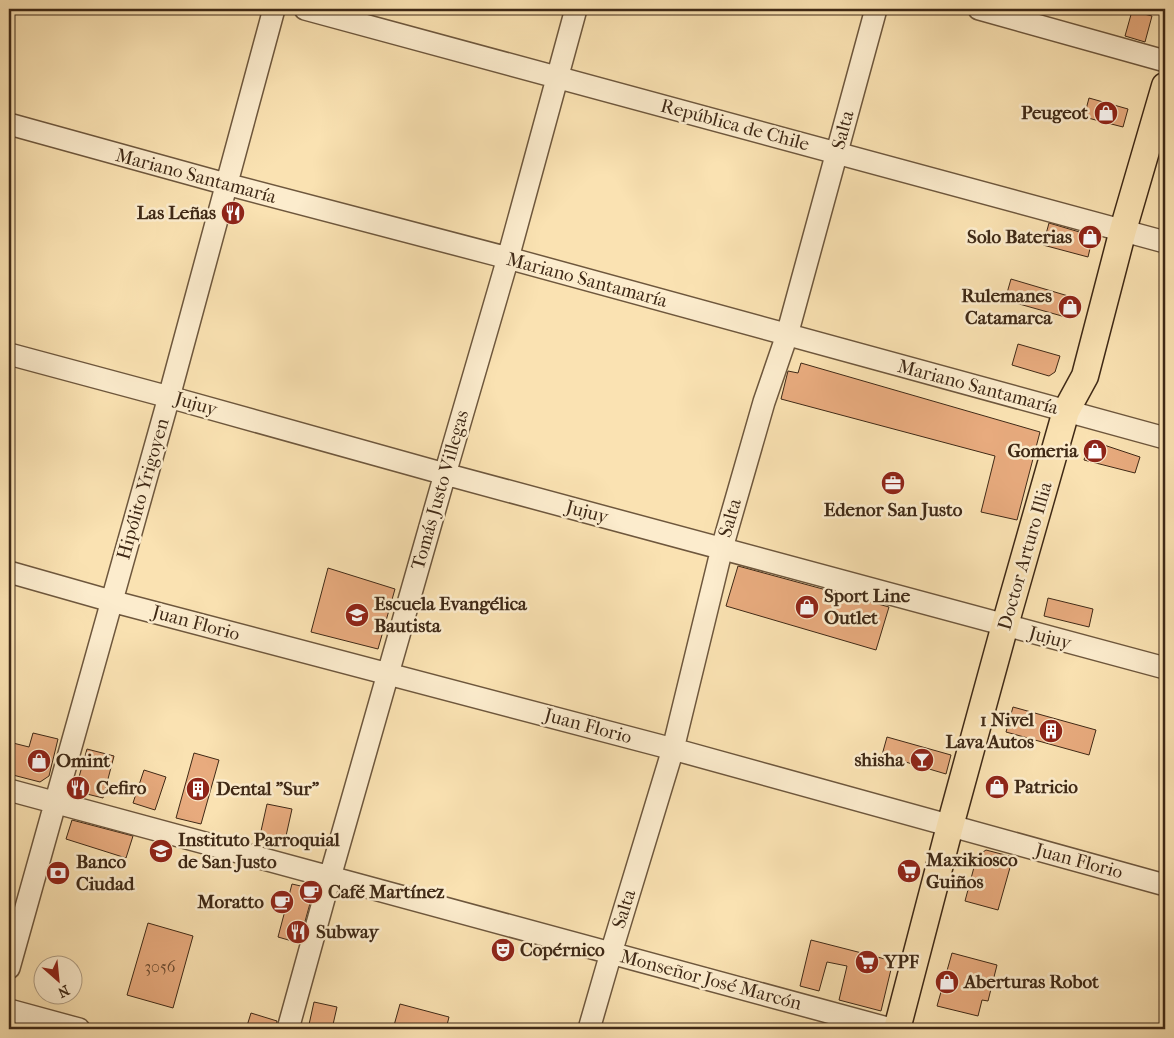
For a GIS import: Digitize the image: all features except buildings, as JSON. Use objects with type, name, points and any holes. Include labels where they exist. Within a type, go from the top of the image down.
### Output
[{"type":"main road","name":"Doctor Arturo Illia","points":[[897,1029],[1005,625],[1066,411],[1084,376],[1123,230],[1165,86]]},
{"type":"street","name":"Hipólito Yrigoyen","points":[[9,968],[169,397],[274,9]]},
{"type":"street","name":"República de Chile","points":[[305,9],[1165,242]]},
{"type":"street","name":"Tomás Justo Villegas","points":[[288,1029],[508,258],[576,9]]},
{"type":"street","name":"Salta","points":[[589,1029],[610,952],[673,749],[722,548],[764,402],[787,336],[876,9]]},
{"type":"street","points":[[979,9],[1165,61]]},
{"type":"street","name":"Mariano Santamaría","points":[[9,124],[1165,438]]},
{"type":"street","name":"Jujuy","points":[[9,354],[445,474],[1165,668]]},
{"type":"street","name":"Juan Florio","points":[[9,572],[111,601],[673,749],[1165,885]]},
{"type":"street","name":"Monseñor José Marcón","points":[[9,790],[891,1029]]},
{"type":"street","points":[[9,1010],[79,1029]]},
{"type":"place","name":"Peugeot","points":[[1106,113]]},
{"type":"place","name":"Las Leñas","points":[[233,213]]},
{"type":"place","name":"Solo Baterias","points":[[1090,237]]},
{"type":"place","name":"Rulemanes Catamarca","points":[[1070,307]]},
{"type":"place","name":"Gomeria","points":[[1095,451]]},
{"type":"place","name":"Edenor San Justo","points":[[893,483]]},
{"type":"place","name":"Sport Line Outlet","points":[[807,607]]},
{"type":"place","name":"Escuela Evangélica Bautista","points":[[357,615]]},
{"type":"place","name":"1 Nivel Lava Autos","points":[[1051,731]]},
{"type":"place","name":"shisha","points":[[922,760]]},
{"type":"place","name":"Omint","points":[[39,761]]},
{"type":"place","name":"Patricio","points":[[997,787]]},
{"type":"place","name":"Cefiro","points":[[78,788]]},
{"type":"place","name":"Dental \"Sur\"","points":[[198,789]]},
{"type":"place","name":"Instituto Parroquial de San Justo","points":[[161,851]]},
{"type":"place","name":"Maxikiosco Guiños","points":[[909,871]]},
{"type":"place","name":"Banco Ciudad","points":[[58,873]]},
{"type":"place","name":"Café Martínez","points":[[311,892]]},
{"type":"place","name":"Moratto","points":[[282,902]]},
{"type":"place","name":"Subway","points":[[298,932]]},
{"type":"place","name":"Copérnico","points":[[503,950]]},
{"type":"place","name":"YPF","points":[[867,962]]},
{"type":"place","name":"Aberturas Robot","points":[[947,982]]}]
